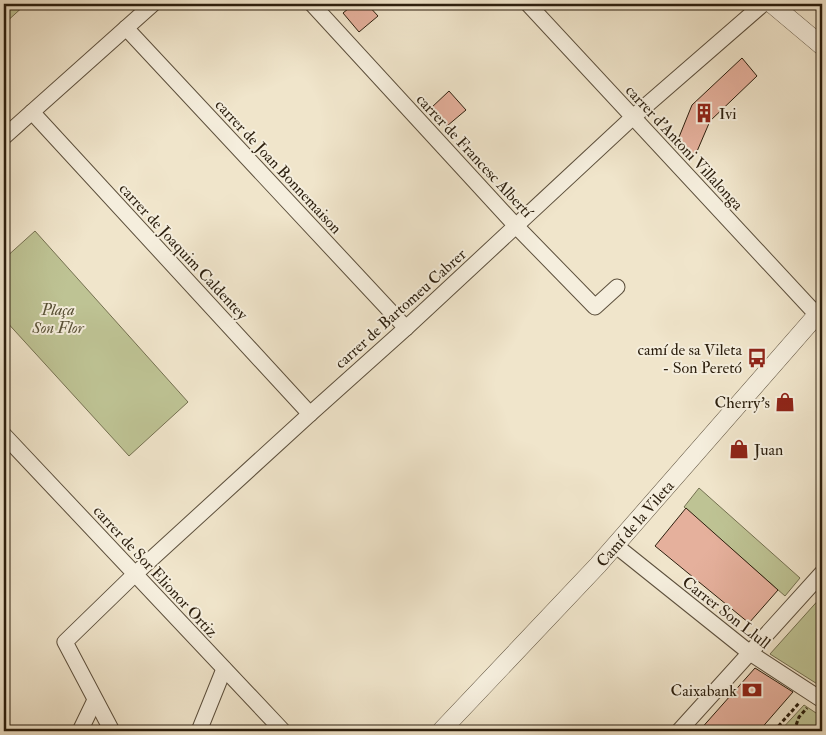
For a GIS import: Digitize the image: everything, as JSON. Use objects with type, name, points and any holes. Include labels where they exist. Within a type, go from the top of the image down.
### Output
[{"type":"street","points":[[4,137],[153,4]]},
{"type":"street","name":"carrer de Francesc Albertí","points":[[312,4],[516,226],[595,306],[617,287]]},
{"type":"street","name":"carrer d'Antoni Villalonga","points":[[528,4],[819,312]]},
{"type":"street","name":"carrer de Bartomeu Cabrer","points":[[95,700],[65,642],[135,574],[406,328],[633,117],[762,4]]},
{"type":"street","points":[[772,4],[822,46]]},
{"type":"street","name":"carrer de Joan Bonnemaison","points":[[126,28],[406,328]]},
{"type":"street","name":"carrer de Joaquim Caldentey","points":[[32,112],[310,414]]},
{"type":"street","name":"Camí de la Vileta","points":[[441,731],[598,565],[819,312]]},
{"type":"street","name":"carrer de Sor Elionor Ortiz","points":[[4,435],[283,731]]},
{"type":"street","name":"Carrer Son Llull","points":[[615,545],[750,653],[816,696]]},
{"type":"street","points":[[679,731],[822,572]]},
{"type":"street","points":[[199,731],[224,669]]},
{"type":"street","points":[[80,731],[95,700]]},
{"type":"street","points":[[95,700],[112,731]]},
{"type":"path","points":[[774,731],[816,696]]},
{"type":"path","points":[[794,731],[799,717],[808,707]]},
{"type":"green space","points":[[4,4],[26,4],[4,24]]},
{"type":"green space","name":"Plaça Son Flor","points":[[35,231],[188,402],[129,456],[4,319],[4,259]]},
{"type":"green space","points":[[699,488],[800,578],[785,596],[684,507]]},
{"type":"green space","points":[[822,596],[822,687],[770,654]]},
{"type":"green space","points":[[804,705],[822,717],[822,731],[780,731]]},
{"type":"building","points":[[354,4],[367,4],[378,16],[359,32],[343,13]]},
{"type":"building","name":"Ivi","points":[[742,58],[757,76],[710,121],[695,156],[675,147],[692,105]]},
{"type":"building","points":[[449,91],[466,110],[447,126],[431,108]]},
{"type":"building","points":[[686,508],[778,590],[749,623],[655,546]]},
{"type":"building","points":[[755,668],[793,692],[759,731],[699,731]]},
{"type":"place","name":"Ivi","points":[[704,113]]},
{"type":"place","name":"camí de sa Vileta - Son Peretó","points":[[757,358]]},
{"type":"place","name":"Cherry's","points":[[785,402]]},
{"type":"place","name":"Juan","points":[[739,449]]},
{"type":"place","name":"Caixabank","points":[[752,690]]}]
